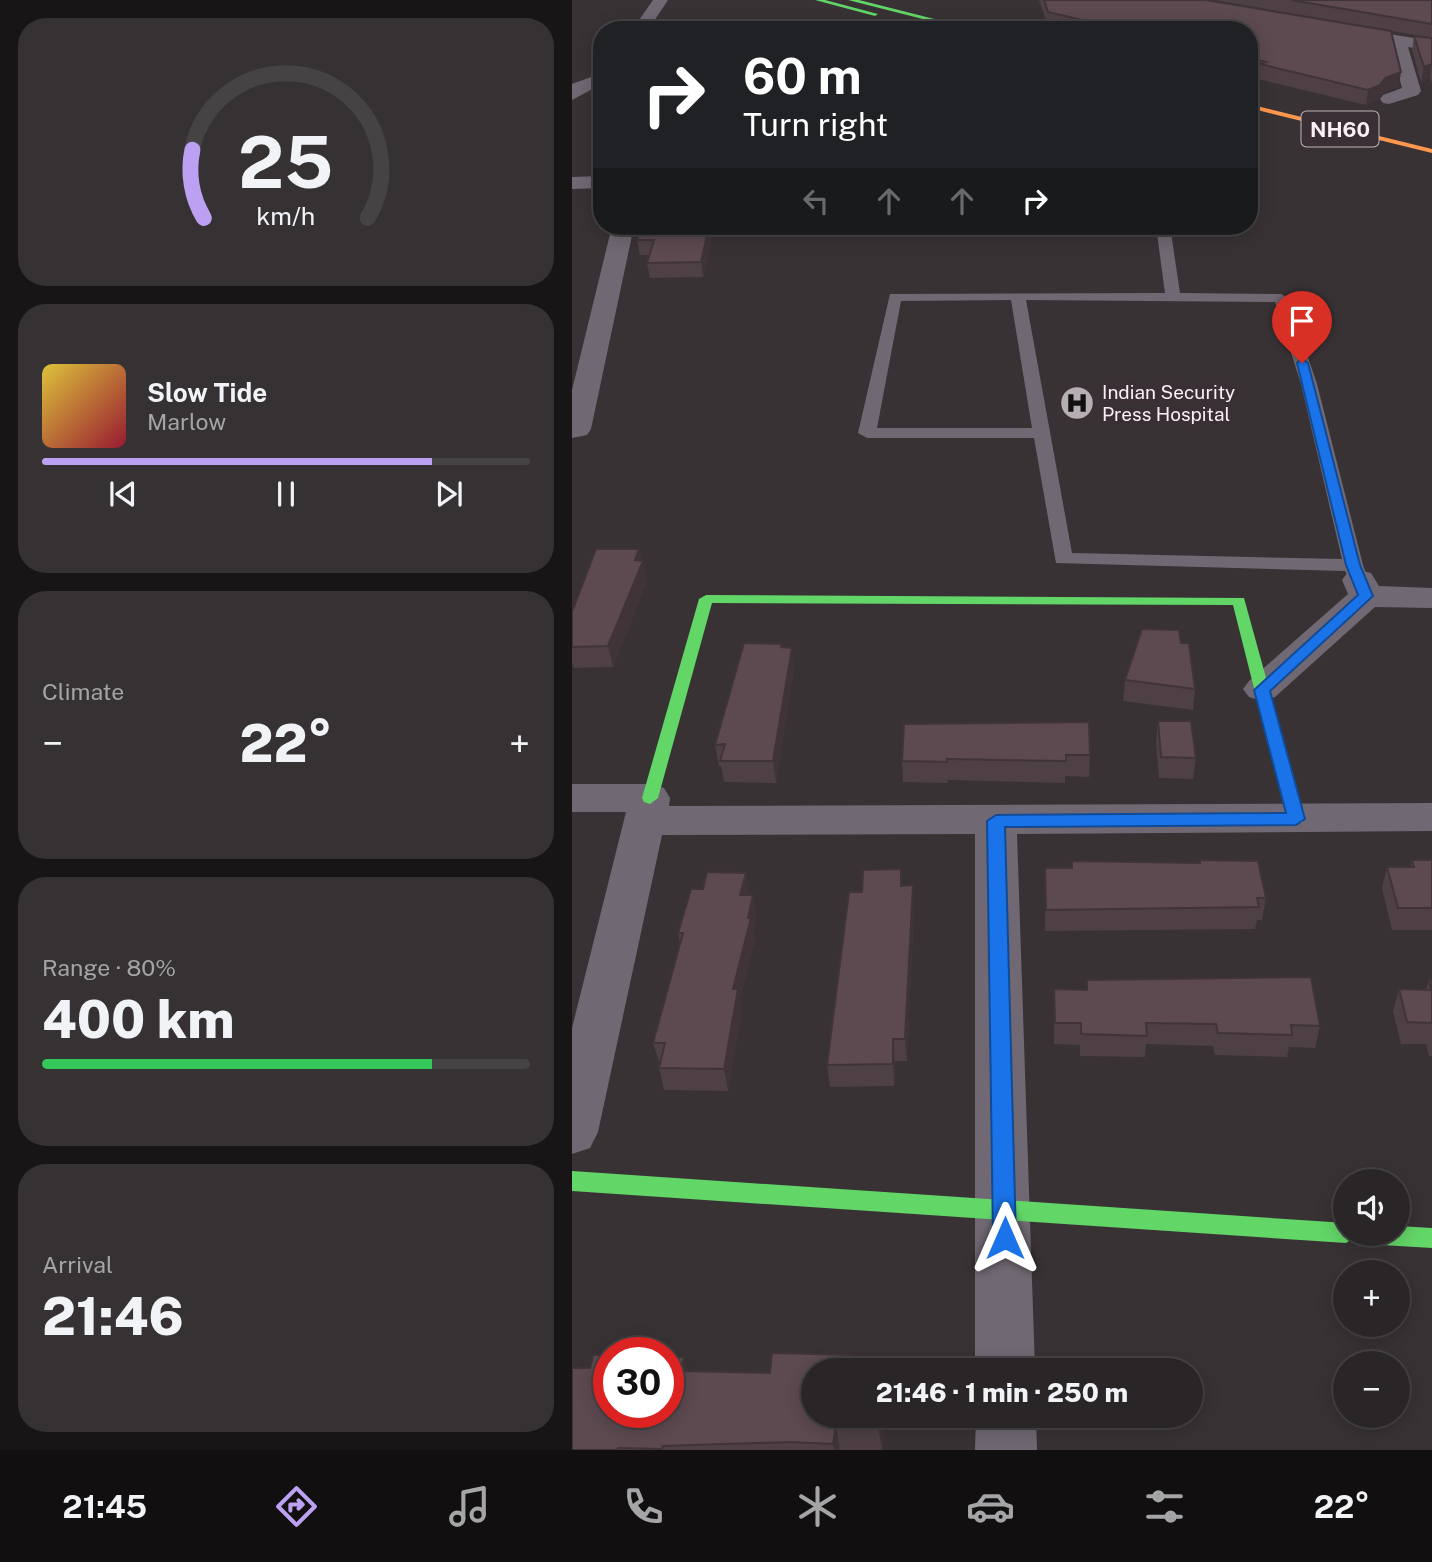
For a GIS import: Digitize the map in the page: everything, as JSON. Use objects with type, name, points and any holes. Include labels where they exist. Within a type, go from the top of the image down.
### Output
[{"type":"main road","points":[[818,0],[903,21]]},
{"type":"main road","points":[[851,0],[937,21]]},
{"type":"main road","name":"NH60","points":[[1258,98],[1432,140]]},
{"type":"main road","name":"NH60","points":[[1258,108],[1432,151]]},
{"type":"main road","points":[[647,809],[706,599],[1239,601],[1296,819]]},
{"type":"main road","points":[[572,1181],[1333,1232]]},
{"type":"main road","points":[[1410,1237],[1432,1238]]},
{"type":"street","points":[[646,21],[661,0]]},
{"type":"street","points":[[1325,28],[1432,46]]},
{"type":"street","points":[[1389,99],[1412,91],[1398,41]]},
{"type":"street","points":[[572,95],[576,89],[593,82]]},
{"type":"street","points":[[572,183],[593,182]]},
{"type":"street","points":[[572,429],[577,429],[621,235]]},
{"type":"street","points":[[1262,690],[1359,580],[1432,598]]},
{"type":"street","points":[[572,798],[647,809],[996,821],[1432,817]]},
{"type":"street","points":[[572,1132],[647,809]]},
{"type":"street","points":[[996,821],[1005,1211],[1005,1358]]},
{"type":"street","points":[[1005,1428],[1006,1450]]},
{"type":"lane","points":[[1164,235],[1173,297]]},
{"type":"lane","points":[[1018,296],[1042,433],[1063,559],[1359,580],[1309,384],[1281,298],[1018,296],[895,297],[867,433],[1042,433]]},
{"type":"building","points":[[1044,0],[1206,0],[1391,31],[1401,72],[1385,78],[1380,85],[1368,90],[1260,64],[1266,62],[1258,60],[1258,21],[1086,21],[1048,12]]},
{"type":"building","points":[[1291,0],[1432,0],[1432,24]]},
{"type":"building","points":[[1414,36],[1432,38],[1432,64],[1424,67]]},
{"type":"building","points":[[639,235],[707,235],[701,262],[647,263],[654,240],[637,240]]},
{"type":"building","points":[[596,549],[639,549],[635,560],[643,561],[608,646],[572,647],[572,612]]},
{"type":"building","points":[[1142,629],[1179,630],[1181,643],[1189,643],[1195,689],[1125,680]]},
{"type":"building","points":[[744,643],[782,644],[781,647],[792,648],[773,761],[720,761],[725,744],[715,745]]},
{"type":"building","points":[[1158,721],[1191,721],[1196,758],[1161,757]]},
{"type":"building","points":[[1089,722],[1090,755],[1066,755],[1066,761],[902,761],[904,724]]},
{"type":"building","points":[[1200,860],[1258,861],[1266,898],[1257,898],[1259,907],[1046,910],[1045,868],[1072,868],[1072,861],[1200,863]]},
{"type":"building","points":[[1412,860],[1432,860],[1432,908],[1398,908],[1387,867],[1414,867]]},
{"type":"building","points":[[901,869],[901,886],[913,885],[905,1039],[893,1039],[893,1064],[827,1065],[849,892],[862,892],[863,870]]},
{"type":"building","points":[[707,872],[746,873],[740,895],[753,895],[748,918],[751,918],[733,989],[738,989],[724,1069],[659,1068],[665,1043],[653,1043],[683,933],[678,933],[691,889],[703,889]]},
{"type":"building","points":[[1311,977],[1320,1026],[1291,1025],[1292,1035],[1218,1033],[1216,1024],[1146,1023],[1147,1036],[1081,1034],[1081,1023],[1055,1023],[1054,989],[1087,990],[1087,980]]},
{"type":"building","points":[[1432,979],[1432,1023],[1407,1022],[1399,989],[1431,990],[1429,980]]},
{"type":"building","points":[[772,1353],[853,1355],[853,1358],[801,1358],[801,1428],[836,1428],[833,1444],[790,1442],[663,1446],[662,1449],[572,1450],[572,1368],[590,1368],[593,1355],[593,1428],[684,1428],[684,1371],[770,1373]]},
{"type":"traffic: fast","points":[[818,0],[875,14]]},
{"type":"traffic: fast","points":[[851,0],[938,21]]},
{"type":"traffic: fast","points":[[650,798],[706,599],[1239,601],[1296,819]]},
{"type":"traffic: fast","points":[[572,1181],[1333,1232]]},
{"type":"traffic: fast","points":[[1410,1237],[1432,1238]]},
{"type":"traffic: slow","points":[[1258,108],[1432,151]]},
{"type":"place","name":"Indian Security Press Hospital","points":[[1077,403]]},
{"type":"route","points":[[1005,1238],[996,821],[1296,819],[1262,690],[1366,596],[1353,565],[1302,363]]}]
